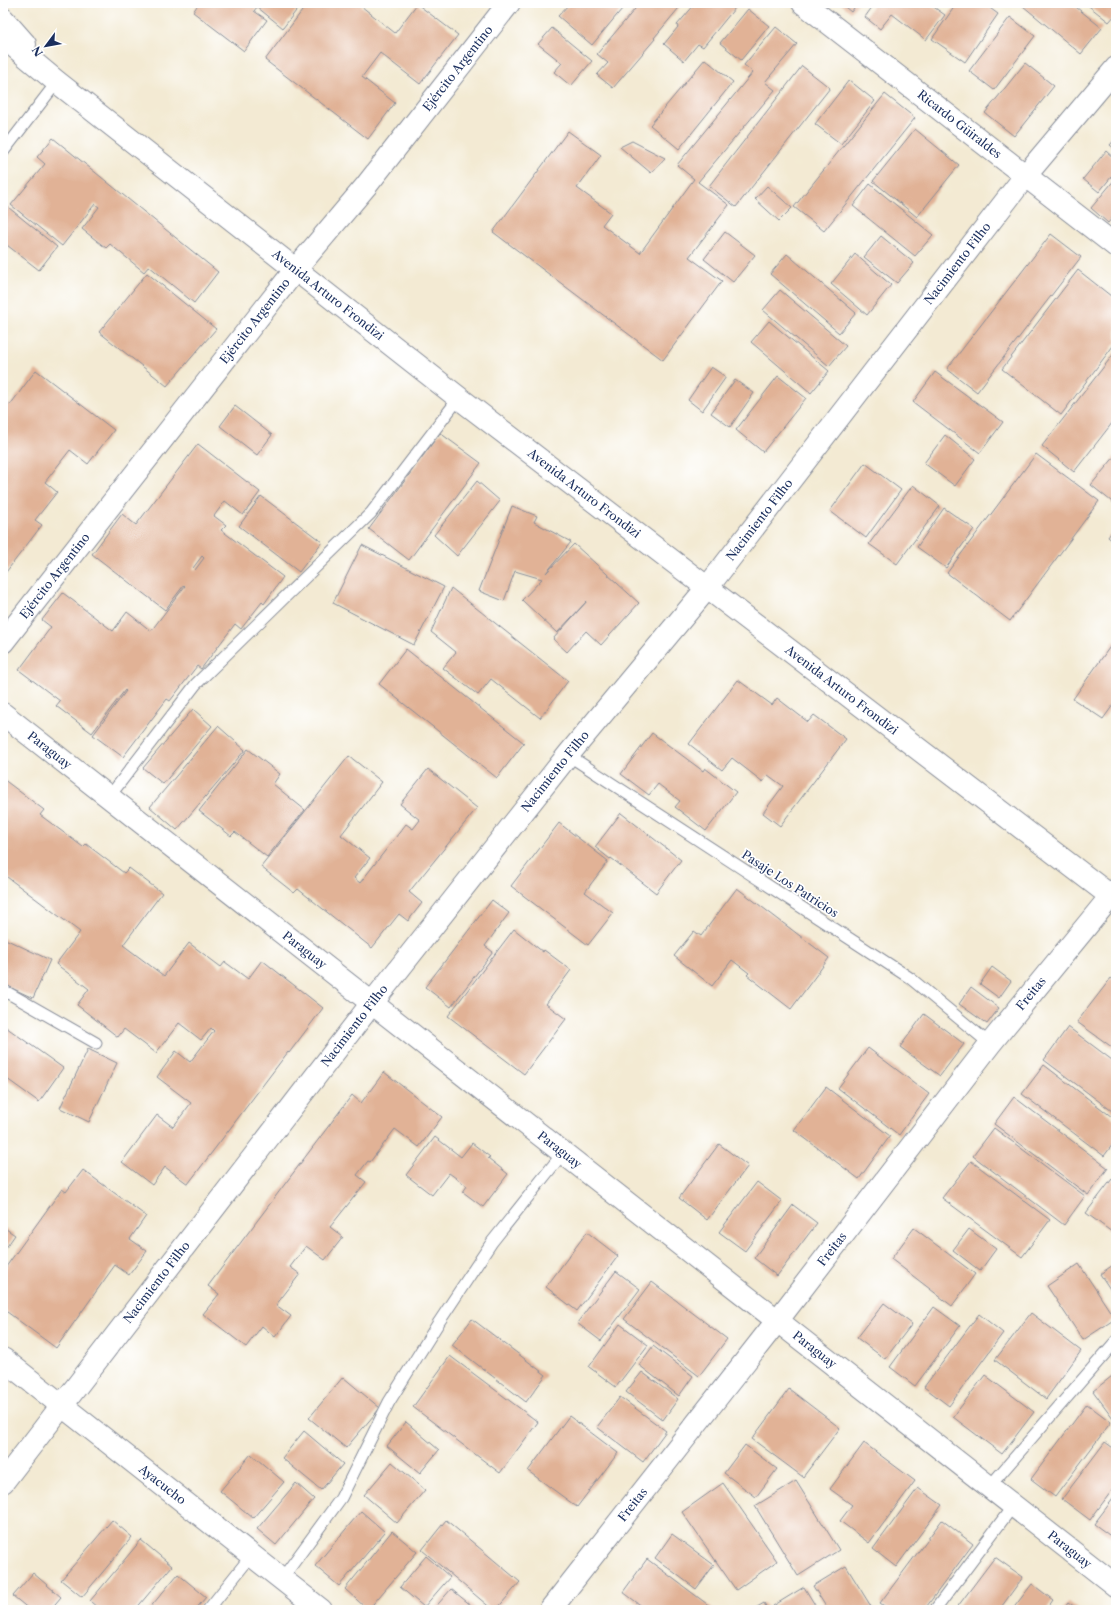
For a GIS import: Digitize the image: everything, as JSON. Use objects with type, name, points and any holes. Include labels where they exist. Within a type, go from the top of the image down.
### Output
[{"type":"street","name":"Ejército Argentino","points":[[3,642],[296,269],[366,186],[509,3]]},
{"type":"street","name":"Ricardo Güiraldes","points":[[804,3],[1116,246]]},
{"type":"street","points":[[3,19],[57,82]]},
{"type":"street","points":[[3,37],[57,82]]},
{"type":"street","name":"Nacimiento Filho","points":[[3,1482],[372,1003],[568,755],[707,588],[1026,175],[1116,68]]},
{"type":"street","name":"Avenida Arturo Frondizi","points":[[57,82],[459,398],[707,588],[1114,895]]},
{"type":"street","name":"Paraguay","points":[[3,714],[1116,1586]]},
{"type":"street","name":"Freitas","points":[[550,1610],[777,1321],[990,1044],[1114,895]]},
{"type":"street","name":"Ayacucho","points":[[3,1359],[321,1610]]},
{"type":"lane","points":[[3,152],[57,82]]},
{"type":"lane","points":[[110,797],[196,684],[371,512],[459,398]]},
{"type":"lane","name":"Pasaje Los Patricios","points":[[568,755],[910,978],[990,1044]]},
{"type":"lane","points":[[3,990],[96,1043]]},
{"type":"lane","points":[[282,1580],[341,1498],[389,1402],[452,1302],[492,1242],[563,1153]]},
{"type":"lane","points":[[988,1487],[1096,1362],[1116,1342]]},
{"type":"lane","points":[[936,1610],[1014,1506]]},
{"type":"lane","points":[[208,1610],[251,1556]]},
{"type":"building","points":[[199,3],[302,3],[283,28],[257,7],[254,11],[267,20],[244,51],[193,12]]},
{"type":"building","points":[[308,3],[363,3],[361,6],[395,33],[417,4],[458,35],[420,84],[380,53],[362,77],[395,103],[368,139],[265,60]]},
{"type":"building","points":[[570,3],[627,3],[592,45],[558,16]]},
{"type":"building","points":[[640,3],[683,3],[654,38],[655,39],[613,88],[597,75],[608,63],[597,54]]},
{"type":"building","points":[[696,3],[706,3],[711,7],[715,3],[739,3],[703,47],[698,44],[684,61],[664,44],[678,27],[677,25]]},
{"type":"building","points":[[840,3],[858,3],[851,12]]},
{"type":"building","points":[[875,3],[928,3],[945,15],[926,40],[892,14],[880,29],[865,17]]},
{"type":"building","points":[[957,3],[983,3],[998,14],[965,62],[932,39]]},
{"type":"building","points":[[1026,3],[1071,3],[1102,28],[1081,54],[1023,6]]},
{"type":"building","points":[[1085,3],[1116,3],[1116,14],[1109,22]]},
{"type":"building","points":[[748,9],[769,26],[741,60],[720,43]]},
{"type":"building","points":[[1010,17],[1035,36],[994,90],[969,71]]},
{"type":"building","points":[[776,27],[797,44],[765,82],[775,90],[698,182],[729,205],[689,257],[722,281],[663,360],[493,232],[568,131],[601,155],[577,188],[611,213],[602,225],[640,253],[694,179],[677,165],[753,72],[744,65]]},
{"type":"building","points":[[552,28],[592,61],[571,86],[554,72],[562,63],[538,44]]},
{"type":"building","points":[[705,59],[733,82],[679,149],[650,125]]},
{"type":"building","points":[[1025,63],[1054,86],[1014,136],[985,113]]},
{"type":"building","points":[[802,66],[830,88],[736,207],[709,186]]},
{"type":"building","points":[[849,80],[875,101],[841,144],[815,124]]},
{"type":"building","points":[[885,94],[915,118],[824,231],[794,207]]},
{"type":"building","points":[[915,129],[959,165],[917,217],[873,181]]},
{"type":"building","points":[[53,138],[218,272],[194,303],[149,266],[144,272],[110,244],[106,248],[82,229],[99,207],[95,204],[62,246],[11,205],[45,164],[37,157]]},
{"type":"building","points":[[1116,138],[1116,150],[1110,145]]},
{"type":"building","points":[[632,141],[665,158],[651,173],[620,147]]},
{"type":"building","points":[[1106,151],[1116,160],[1116,171],[1099,192],[1083,179]]},
{"type":"building","points":[[1116,178],[1116,213],[1108,223],[1091,208]]},
{"type":"building","points":[[870,184],[933,235],[915,256],[853,206]]},
{"type":"building","points":[[767,186],[792,208],[779,221],[755,199]]},
{"type":"building","points":[[3,203],[57,247],[39,270],[3,242]]},
{"type":"building","points":[[725,232],[755,255],[733,282],[704,259]]},
{"type":"building","points":[[1051,234],[1081,257],[977,392],[947,369]]},
{"type":"building","points":[[881,236],[914,263],[897,283],[864,257]]},
{"type":"building","points":[[787,254],[856,313],[839,333],[770,274]]},
{"type":"building","points":[[855,254],[891,285],[867,315],[831,284]]},
{"type":"building","points":[[1078,270],[1116,300],[1116,342],[1061,415],[1002,369]]},
{"type":"building","points":[[147,273],[216,329],[167,386],[99,332]]},
{"type":"building","points":[[780,290],[846,346],[829,366],[763,310]]},
{"type":"building","points":[[769,321],[829,371],[811,393],[751,342]]},
{"type":"building","points":[[1116,351],[1116,418],[1074,472],[1042,446]]},
{"type":"building","points":[[711,367],[726,377],[702,411],[688,400]]},
{"type":"building","points":[[36,370],[114,430],[88,464],[70,450],[45,482],[57,492],[35,520],[42,525],[3,576],[3,399],[10,405]]},
{"type":"building","points":[[935,372],[1003,422],[980,453],[913,402]]},
{"type":"building","points":[[778,376],[806,398],[763,452],[736,430]]},
{"type":"building","points":[[735,380],[754,393],[730,427],[711,413]]},
{"type":"building","points":[[235,406],[272,435],[257,455],[220,426]]},
{"type":"building","points":[[440,433],[481,463],[409,560],[369,529]]},
{"type":"building","points":[[945,435],[975,459],[955,486],[924,463]]},
{"type":"building","points":[[198,444],[260,492],[243,515],[225,501],[214,516],[226,525],[221,530],[283,577],[264,604],[262,602],[241,629],[235,624],[201,669],[197,666],[170,701],[167,699],[123,757],[93,735],[126,691],[125,690],[92,733],[56,706],[60,701],[19,670],[51,627],[42,620],[63,593],[113,631],[127,612],[151,631],[185,586],[184,585],[165,610],[92,554],[122,514],[136,525]],"holes":[[[202,556],[204,558],[195,570],[193,568]]]},
{"type":"building","points":[[1036,454],[1099,501],[1010,621],[947,573]]},
{"type":"building","points":[[1116,455],[1116,505],[1091,485]]},
{"type":"building","points":[[865,463],[901,490],[866,538],[830,511]]},
{"type":"building","points":[[477,481],[500,501],[457,556],[434,535]]},
{"type":"building","points":[[913,485],[940,506],[897,564],[869,544]]},
{"type":"building","points":[[261,496],[322,542],[299,572],[239,526]]},
{"type":"building","points":[[512,506],[537,516],[534,522],[571,542],[546,573],[574,544],[639,603],[601,645],[586,631],[567,652],[553,639],[587,601],[557,633],[522,600],[542,579],[515,571],[504,601],[479,591]]},
{"type":"building","points":[[944,508],[974,529],[946,568],[917,547]]},
{"type":"building","points":[[1116,526],[1116,544],[1108,537]]},
{"type":"building","points":[[362,545],[444,587],[414,645],[333,603]]},
{"type":"building","points":[[451,588],[568,681],[540,718],[491,679],[478,695],[443,668],[456,652],[431,632]]},
{"type":"building","points":[[1114,641],[1116,642],[1116,701],[1103,719],[1073,699]]},
{"type":"building","points":[[406,649],[524,743],[497,778],[379,684]]},
{"type":"building","points":[[738,680],[772,705],[777,698],[808,722],[814,715],[846,739],[780,826],[763,813],[783,786],[768,775],[763,782],[732,758],[722,770],[689,744]]},
{"type":"building","points":[[193,709],[212,726],[163,784],[143,768]]},
{"type":"building","points":[[218,726],[245,750],[177,830],[150,807]]},
{"type":"building","points":[[652,733],[703,771],[705,768],[736,792],[706,831],[675,807],[680,801],[658,784],[649,795],[621,774]]},
{"type":"building","points":[[248,749],[280,774],[273,784],[305,810],[267,857],[235,832],[231,836],[199,811]]},
{"type":"building","points":[[349,756],[382,782],[341,835],[370,858],[354,878],[360,883],[406,824],[413,829],[420,820],[400,804],[428,769],[477,808],[409,892],[422,903],[408,921],[399,914],[372,948],[298,889],[294,893],[261,867]]},
{"type":"building","points":[[3,779],[44,810],[40,815],[83,847],[86,844],[124,873],[129,868],[162,893],[123,945],[164,976],[189,943],[221,967],[225,962],[248,979],[262,960],[323,1008],[188,1184],[165,1167],[152,1185],[122,1162],[157,1115],[173,1127],[191,1103],[157,1077],[176,1051],[190,1062],[214,1031],[211,1028],[201,1040],[179,1023],[156,1053],[124,1029],[118,1037],[77,1005],[89,989],[56,964],[80,932],[3,874]]},
{"type":"building","points":[[621,813],[681,860],[656,893],[595,847]]},
{"type":"building","points":[[559,823],[608,861],[585,892],[613,913],[588,945],[511,886]]},
{"type":"building","points":[[737,888],[829,958],[791,1009],[747,975],[749,973],[732,960],[712,986],[674,956],[694,931],[701,936]]},
{"type":"building","points":[[492,900],[509,913],[485,946],[493,952],[451,1007],[425,987]]},
{"type":"building","points":[[514,929],[543,952],[544,950],[571,970],[546,1004],[566,1019],[524,1074],[448,1016]]},
{"type":"building","points":[[3,938],[50,960],[33,998],[3,984]]},
{"type":"building","points":[[992,967],[1011,981],[999,998],[980,984]]},
{"type":"building","points":[[1111,978],[1116,981],[1116,1050],[1077,1022]]},
{"type":"building","points":[[971,987],[999,1008],[987,1024],[959,1004]]},
{"type":"building","points":[[924,1014],[964,1044],[940,1076],[900,1047]]},
{"type":"building","points":[[3,1025],[63,1068],[39,1102],[3,1076]]},
{"type":"building","points":[[1068,1027],[1116,1063],[1116,1114],[1044,1060]]},
{"type":"building","points":[[868,1048],[929,1094],[899,1135],[838,1088]]},
{"type":"building","points":[[88,1049],[117,1063],[89,1122],[60,1108]]},
{"type":"building","points":[[1044,1065],[1116,1120],[1116,1140],[1104,1156],[1022,1094]]},
{"type":"building","points":[[384,1072],[442,1117],[419,1147],[395,1129],[370,1162],[368,1161],[357,1175],[366,1182],[330,1227],[343,1237],[325,1260],[306,1246],[290,1267],[300,1274],[276,1305],[291,1316],[275,1337],[262,1326],[246,1347],[203,1314],[219,1294],[208,1286],[352,1095],[361,1103]]},
{"type":"building","points":[[826,1087],[890,1136],[859,1179],[794,1130]]},
{"type":"building","points":[[1014,1097],[1108,1168],[1088,1195],[994,1124]]},
{"type":"building","points":[[994,1128],[1085,1196],[1064,1225],[973,1156]]},
{"type":"building","points":[[435,1137],[461,1157],[472,1143],[508,1174],[483,1207],[463,1192],[467,1186],[449,1173],[432,1195],[406,1175]]},
{"type":"building","points":[[719,1144],[748,1166],[707,1220],[679,1198]]},
{"type":"building","points":[[971,1161],[1050,1220],[1022,1257],[942,1198]]},
{"type":"building","points":[[83,1170],[146,1216],[130,1239],[147,1251],[129,1275],[115,1265],[56,1348],[3,1309],[3,1271],[62,1189],[66,1192]]},
{"type":"building","points":[[1112,1179],[1116,1183],[1116,1235],[1086,1213]]},
{"type":"building","points":[[757,1182],[782,1201],[745,1251],[719,1232]]},
{"type":"building","points":[[793,1205],[817,1223],[777,1276],[754,1258]]},
{"type":"building","points":[[3,1227],[15,1235],[3,1252]]},
{"type":"building","points":[[914,1228],[975,1274],[952,1306],[891,1259]]},
{"type":"building","points":[[969,1229],[996,1249],[980,1271],[953,1250]]},
{"type":"building","points":[[587,1232],[618,1256],[577,1311],[546,1287]]},
{"type":"building","points":[[1116,1263],[1116,1298],[1100,1274]]},
{"type":"building","points":[[1079,1264],[1115,1319],[1083,1340],[1047,1286]]},
{"type":"building","points":[[616,1271],[640,1289],[601,1341],[577,1323]]},
{"type":"building","points":[[652,1282],[727,1339],[699,1376],[624,1319]]},
{"type":"building","points":[[884,1303],[912,1324],[885,1359],[857,1338]]},
{"type":"building","points":[[934,1307],[960,1326],[915,1386],[890,1367]]},
{"type":"building","points":[[1031,1313],[1081,1351],[1046,1399],[995,1360]]},
{"type":"building","points":[[979,1314],[1003,1333],[949,1406],[924,1387]]},
{"type":"building","points":[[472,1319],[546,1375],[526,1402],[452,1345]]},
{"type":"building","points":[[620,1324],[648,1345],[616,1387],[589,1367]]},
{"type":"building","points":[[653,1346],[693,1376],[679,1396],[639,1365]]},
{"type":"building","points":[[450,1356],[538,1422],[500,1473],[413,1407]]},
{"type":"building","points":[[642,1372],[678,1399],[663,1420],[626,1392]]},
{"type":"building","points":[[1116,1373],[1116,1422],[1093,1391]]},
{"type":"building","points":[[985,1375],[1034,1412],[1002,1454],[953,1417]]},
{"type":"building","points":[[343,1377],[380,1408],[346,1448],[309,1418]]},
{"type":"building","points":[[789,1389],[840,1428],[803,1477],[752,1439]]},
{"type":"building","points":[[620,1397],[666,1431],[643,1462],[597,1427]]},
{"type":"building","points":[[1087,1404],[1111,1422],[1055,1497],[1031,1479]]},
{"type":"building","points":[[569,1416],[618,1453],[577,1507],[528,1471]]},
{"type":"building","points":[[406,1422],[439,1450],[420,1473],[387,1446]]},
{"type":"building","points":[[304,1431],[343,1464],[321,1490],[282,1458]]},
{"type":"building","points":[[1105,1442],[1116,1450],[1116,1485],[1090,1520],[1062,1499]]},
{"type":"building","points":[[864,1443],[915,1481],[869,1543],[840,1521],[852,1505],[830,1489]]},
{"type":"building","points":[[745,1445],[777,1469],[756,1497],[724,1473]]},
{"type":"building","points":[[251,1454],[284,1482],[253,1518],[220,1491]]},
{"type":"building","points":[[392,1462],[425,1490],[397,1523],[364,1495]]},
{"type":"building","points":[[796,1481],[839,1550],[798,1576],[755,1506]]},
{"type":"building","points":[[296,1483],[314,1499],[276,1545],[257,1529]]},
{"type":"building","points":[[723,1483],[777,1561],[736,1590],[682,1512]]},
{"type":"building","points":[[918,1488],[942,1505],[896,1567],[873,1549]]},
{"type":"building","points":[[1116,1495],[1116,1540],[1094,1524]]},
{"type":"building","points":[[361,1511],[385,1532],[339,1586],[315,1566]]},
{"type":"building","points":[[112,1520],[132,1537],[82,1597],[61,1580]]},
{"type":"building","points":[[446,1520],[520,1582],[496,1610],[493,1610],[422,1550]]},
{"type":"building","points":[[942,1520],[973,1544],[924,1610],[890,1610],[880,1603]]},
{"type":"building","points":[[392,1531],[417,1552],[368,1610],[345,1589]]},
{"type":"building","points":[[672,1534],[714,1565],[696,1589],[655,1558]]},
{"type":"building","points":[[141,1540],[172,1566],[135,1610],[100,1610],[90,1601]]},
{"type":"building","points":[[426,1556],[450,1577],[424,1607],[400,1587]]},
{"type":"building","points":[[995,1557],[1023,1577],[999,1610],[955,1610]]},
{"type":"building","points":[[647,1559],[715,1610],[647,1610],[623,1592]]},
{"type":"building","points":[[846,1566],[872,1608],[869,1610],[828,1610],[813,1586]]},
{"type":"building","points":[[33,1573],[61,1597],[50,1610],[30,1610],[13,1596]]},
{"type":"building","points":[[178,1574],[206,1597],[195,1610],[148,1610]]},
{"type":"building","points":[[1032,1584],[1053,1600],[1046,1610],[1012,1610]]},
{"type":"building","points":[[804,1587],[818,1610],[776,1610],[773,1606]]},
{"type":"building","points":[[451,1589],[477,1610],[433,1610]]},
{"type":"building","points":[[1068,1602],[1079,1610],[1062,1610]]},
{"type":"building","points":[[764,1603],[768,1610],[752,1610]]}]
